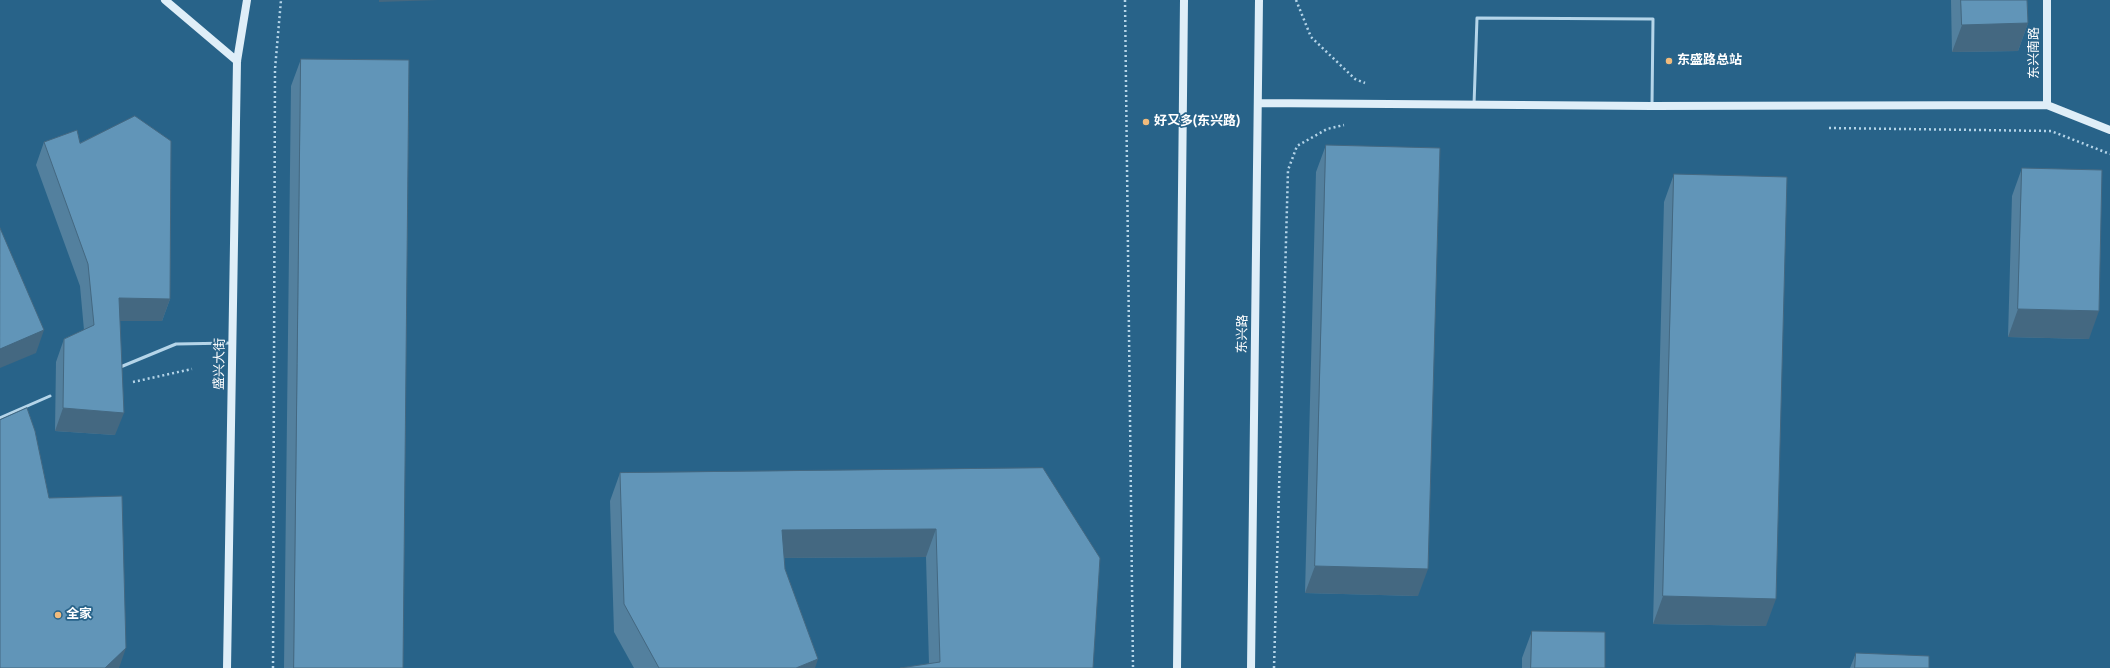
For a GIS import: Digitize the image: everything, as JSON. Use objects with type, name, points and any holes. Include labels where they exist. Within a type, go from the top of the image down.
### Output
[{"type":"street","points":[[165,0],[237,61]]},
{"type":"street","name":"盛兴大街","points":[[227,668],[237,61],[247,0]]},
{"type":"street","points":[[1177,668],[1184,0]]},
{"type":"street","name":"东兴路","points":[[1251,668],[1259,0]]},
{"type":"street","name":"东兴南路","points":[[2047,0],[2047,105]]},
{"type":"street","points":[[1258,103],[1652,106],[2047,105],[2110,130]]},
{"type":"lane","points":[[1474,105],[1476,18],[1587,18],[1653,19],[1652,106]]},
{"type":"lane","points":[[117,369],[176,344],[232,343]]},
{"type":"lane","points":[[0,418],[50,396]]},
{"type":"path","points":[[273,668],[276,68],[281,0]]},
{"type":"path","points":[[1125,0],[1133,668]]},
{"type":"path","points":[[1296,0],[1311,38],[1355,78],[1368,84]]},
{"type":"path","points":[[1274,668],[1288,170],[1297,146],[1328,129],[1346,125]]},
{"type":"path","points":[[1821,128],[2051,130],[2110,154]]},
{"type":"path","points":[[132,382],[192,369]]},
{"type":"building","points":[[1961,0],[2027,0],[2028,23],[1962,25]]},
{"type":"building","points":[[301,59],[409,60],[403,668],[294,668]]},
{"type":"building","points":[[135,116],[171,141],[170,299],[119,298],[124,413],[63,408],[64,339],[94,325],[88,264],[44,142],[77,130],[80,143]]},
{"type":"building","points":[[1326,145],[1440,148],[1428,569],[1315,566]]},
{"type":"building","points":[[2022,168],[2102,170],[2099,311],[2018,309]]},
{"type":"building","points":[[1674,174],[1787,177],[1776,599],[1663,596]]},
{"type":"building","points":[[0,228],[44,330],[0,349]]},
{"type":"building","points":[[27,408],[35,431],[49,498],[122,496],[126,648],[105,668],[0,668],[0,420]]},
{"type":"building","points":[[1043,468],[1100,558],[1093,668],[900,668],[940,662],[936,529],[782,530],[785,569],[818,659],[796,668],[659,668],[624,604],[620,473]]},
{"type":"building","points":[[1532,631],[1605,632],[1605,668],[1531,668]]},
{"type":"building","points":[[1856,653],[1929,656],[1929,668],[1855,668]]},
{"type":"place","name":"东盛路总站","points":[[1669,61]]},
{"type":"place","name":"好又多(东兴路)","points":[[1146,122]]},
{"type":"place","name":"全家","points":[[58,615]]}]
